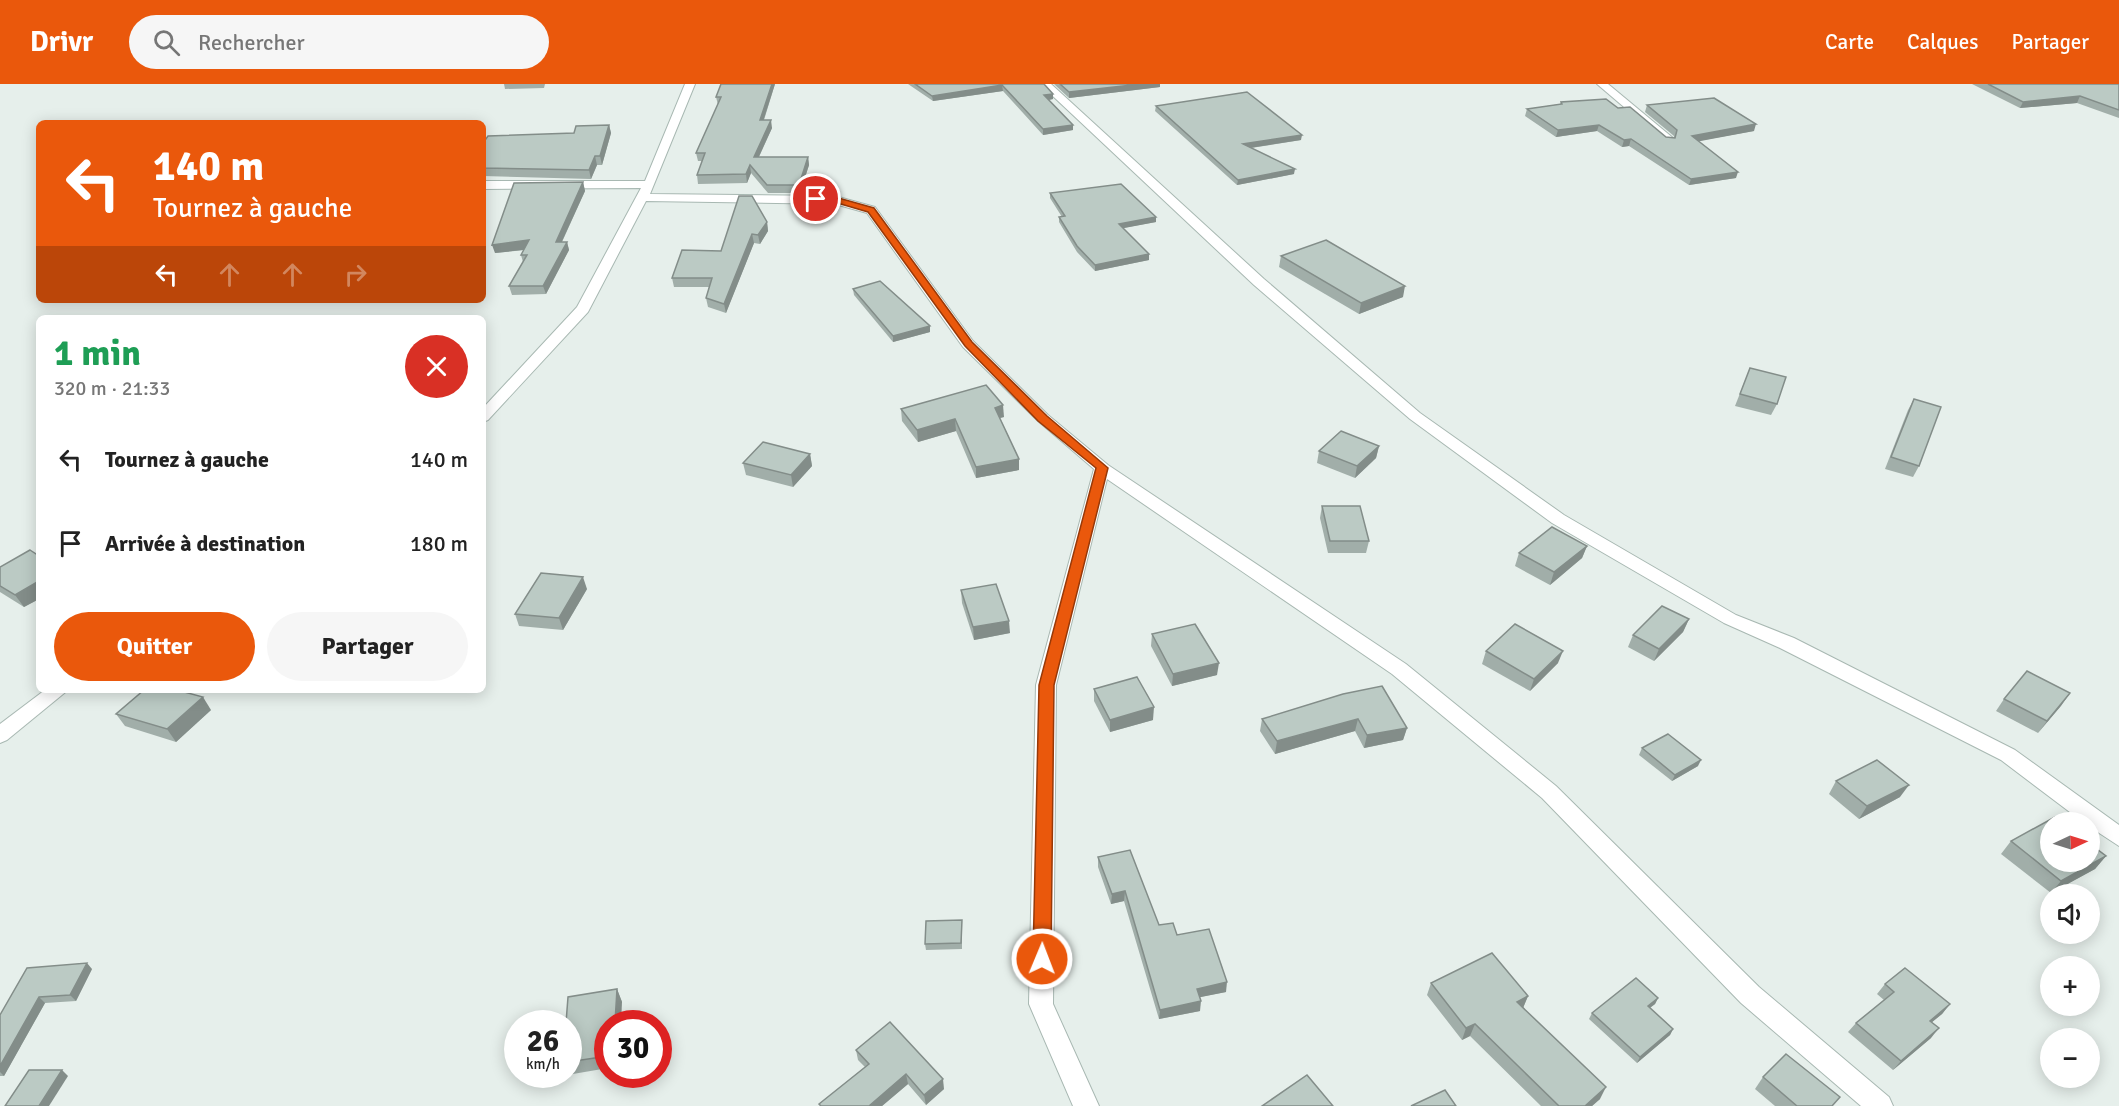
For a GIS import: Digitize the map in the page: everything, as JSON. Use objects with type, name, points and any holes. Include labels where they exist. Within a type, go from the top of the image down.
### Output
[{"type":"street","points":[[486,414],[583,309],[645,191],[690,84]]},
{"type":"street","points":[[1046,84],[1259,282],[1415,417],[1558,519],[1730,619],[1787,643],[2008,755],[2119,837]]},
{"type":"street","points":[[1602,84],[1669,140]]},
{"type":"street","points":[[486,185],[835,200],[871,210],[968,344],[1042,418],[1102,468],[1276,588],[1399,669],[1549,792],[1750,995],[1880,1106]]},
{"type":"street","points":[[1086,1106],[1041,1004],[1046,685],[1102,468]]},
{"type":"street","points":[[0,735],[54,693]]},
{"type":"building","points":[[721,84],[772,84],[760,120],[771,120],[754,157],[808,157],[799,185],[767,185],[750,165],[746,174],[697,175],[705,153],[696,153],[721,97],[716,97]]},
{"type":"building","points":[[915,84],[1044,84],[1053,94],[1044,95],[1073,125],[1043,129],[1002,85],[932,96]]},
{"type":"building","points":[[1060,84],[1141,84],[1069,92]]},
{"type":"building","points":[[1988,84],[2119,84],[2119,110],[2080,96],[2023,102]]},
{"type":"building","points":[[1247,92],[1302,135],[1243,144],[1295,169],[1238,180],[1156,106]]},
{"type":"building","points":[[1714,98],[1756,124],[1692,136],[1738,172],[1691,179],[1631,139],[1624,140],[1599,125],[1558,130],[1527,109],[1562,104],[1561,102],[1606,99],[1618,108],[1630,107],[1666,137],[1675,138],[1677,130],[1647,105]]},
{"type":"building","points":[[609,125],[600,156],[595,156],[589,170],[486,168],[486,139],[488,136],[574,133],[576,126]]},
{"type":"building","points":[[583,182],[556,242],[567,242],[543,286],[509,286],[527,255],[521,255],[529,240],[492,245],[514,183]]},
{"type":"building","points":[[1121,184],[1156,217],[1119,224],[1149,254],[1095,265],[1077,246],[1059,217],[1065,216],[1050,193]]},
{"type":"building","points":[[739,196],[752,196],[767,222],[758,235],[752,234],[724,304],[706,298],[712,278],[672,278],[682,250],[721,251]]},
{"type":"building","points":[[1326,240],[1405,286],[1361,303],[1281,256]]},
{"type":"building","points":[[880,281],[930,326],[893,336],[853,289]]},
{"type":"building","points":[[1750,368],[1786,377],[1777,404],[1740,394]]},
{"type":"building","points":[[986,385],[1003,405],[995,408],[1019,459],[976,467],[955,419],[917,430],[901,409]]},
{"type":"building","points":[[1914,399],[1941,407],[1919,466],[1891,457]]},
{"type":"building","points":[[1341,431],[1379,446],[1357,466],[1319,451]]},
{"type":"building","points":[[763,442],[810,454],[791,475],[743,463]]},
{"type":"building","points":[[1322,506],[1360,506],[1369,541],[1330,541]]},
{"type":"building","points":[[1552,527],[1587,546],[1554,572],[1519,553]]},
{"type":"building","points":[[30,550],[36,554],[36,583],[15,595],[0,586],[0,567]]},
{"type":"building","points":[[541,573],[583,577],[559,618],[515,614]]},
{"type":"building","points":[[996,584],[1009,621],[973,627],[961,590]]},
{"type":"building","points":[[1662,606],[1689,619],[1659,649],[1633,635]]},
{"type":"building","points":[[1195,624],[1219,663],[1173,674],[1152,634]]},
{"type":"building","points":[[1515,624],[1563,651],[1534,679],[1486,651]]},
{"type":"building","points":[[2027,671],[2070,693],[2047,721],[2004,699]]},
{"type":"building","points":[[1137,677],[1154,707],[1110,720],[1094,689]]},
{"type":"building","points":[[1382,686],[1407,728],[1367,735],[1358,719],[1277,741],[1262,719],[1343,694]]},
{"type":"building","points":[[140,693],[188,693],[203,697],[167,729],[116,714]]},
{"type":"building","points":[[1668,734],[1701,760],[1675,775],[1642,748]]},
{"type":"building","points":[[1877,760],[1909,785],[1867,806],[1836,781]]},
{"type":"building","points":[[2040,825],[2040,864],[2011,841]]},
{"type":"building","points":[[1130,850],[1159,925],[1173,923],[1177,935],[1209,929],[1227,982],[1197,989],[1201,1001],[1160,1010],[1125,891],[1112,894],[1098,857]]},
{"type":"building","points":[[2100,852],[2106,856],[2100,859]]},
{"type":"building","points":[[2050,872],[2077,872],[2061,881]]},
{"type":"building","points":[[962,920],[961,943],[925,944],[926,921]]},
{"type":"building","points":[[1492,953],[1528,996],[1517,1002],[1606,1087],[1585,1106],[1559,1106],[1475,1024],[1466,1028],[1431,983]]},
{"type":"building","points":[[87,963],[70,995],[39,997],[0,1066],[0,1015],[27,968]]},
{"type":"building","points":[[1905,968],[1950,1004],[1930,1021],[1939,1028],[1901,1061],[1856,1023],[1894,992],[1885,984]]},
{"type":"building","points":[[1636,978],[1658,998],[1648,1006],[1673,1029],[1640,1057],[1592,1013]]},
{"type":"building","points":[[617,989],[616,1010],[594,1010],[594,1058],[582,1060],[582,1010],[567,1010],[568,997]]},
{"type":"building","points":[[890,1022],[943,1079],[924,1095],[906,1074],[869,1106],[821,1106],[819,1104],[869,1064],[856,1050]]},
{"type":"building","points":[[1786,1054],[1840,1097],[1832,1106],[1797,1106],[1763,1077]]},
{"type":"building","points":[[29,1070],[62,1070],[39,1106],[5,1106]]},
{"type":"building","points":[[1307,1075],[1333,1106],[1262,1106]]},
{"type":"building","points":[[1445,1090],[1456,1106],[1411,1106]]},
{"type":"route","points":[[816,199],[835,200],[871,210],[968,344],[1042,418],[1102,468],[1046,685],[1042,959]]}]
